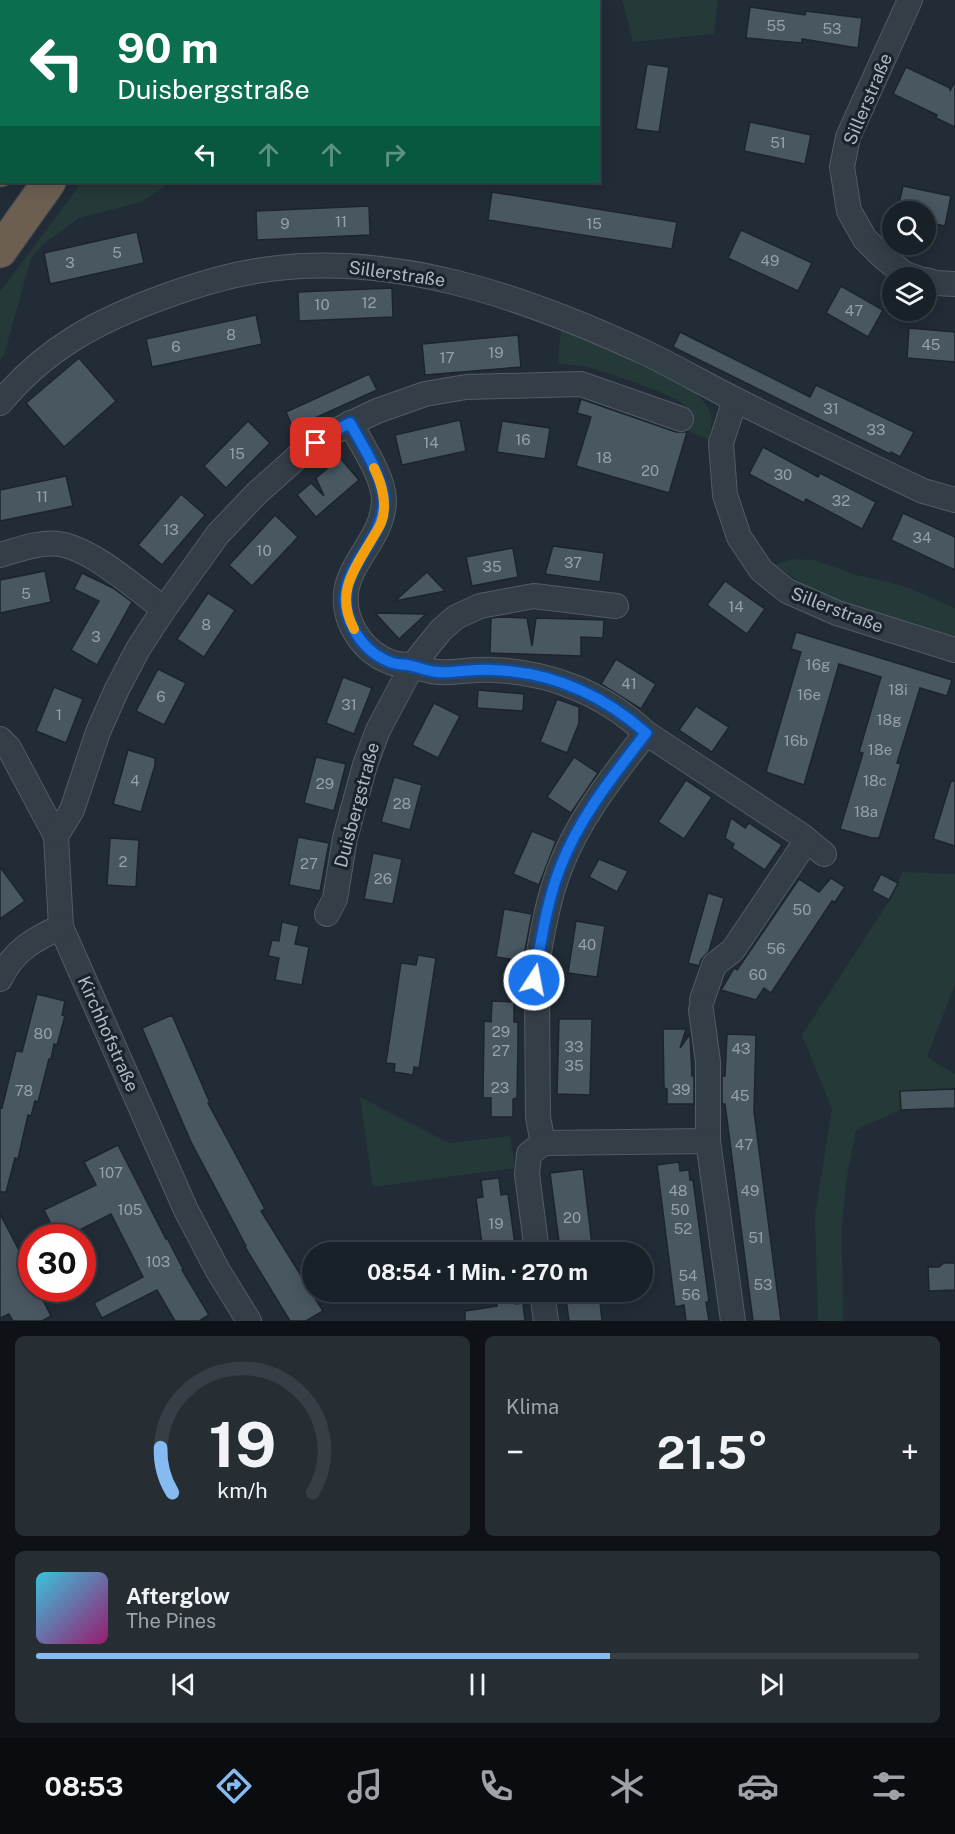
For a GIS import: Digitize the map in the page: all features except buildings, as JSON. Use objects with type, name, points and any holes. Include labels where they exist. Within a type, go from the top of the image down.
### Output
[{"type":"highway","points":[[0,251],[48,183]]},
{"type":"street","name":"Sillerstraße","points":[[896,267],[865,239],[849,211],[842,167],[848,137],[910,0]]},
{"type":"street","name":"Sillerstraße","points":[[0,403],[15,385],[68,340],[123,311],[193,286],[255,271],[308,265],[364,266],[411,273],[476,288],[539,309],[626,345],[923,491],[955,500]]},
{"type":"street","points":[[936,284],[955,284]]},
{"type":"street","points":[[56,836],[72,810],[98,732],[117,689],[138,649],[164,609],[218,534],[257,493],[303,452],[328,434],[376,411],[425,394],[466,387],[581,384],[681,419]]},
{"type":"street","name":"Sillerstraße","points":[[735,400],[721,443],[725,495],[740,537],[761,570],[787,591],[837,613],[955,650]]},
{"type":"street","points":[[350,423],[378,476],[384,499],[382,522],[349,580],[345,597],[347,616],[356,634],[370,650],[390,662],[412,666],[431,673],[493,670],[530,674],[562,682],[595,695],[628,717],[646,733],[816,847],[733,950],[714,965],[702,1005],[708,1062],[708,1141],[733,1321]]},
{"type":"street","points":[[0,555],[31,546],[57,544],[84,551],[164,609]]},
{"type":"street","name":"Duisbergstraße","points":[[327,914],[335,900],[345,838],[368,756],[378,730],[412,666],[441,630],[456,617],[480,606],[534,596],[616,606]]},
{"type":"street","points":[[543,1143],[538,1117],[535,990],[548,903],[575,834],[601,792],[646,733]]},
{"type":"street","name":"Kirchhofstraße","points":[[0,739],[9,748],[56,836],[61,927],[186,1210],[218,1271],[249,1321]]},
{"type":"street","points":[[0,979],[8,963],[29,943],[61,927]]},
{"type":"street","points":[[536,1242],[527,1174],[529,1154],[543,1143],[708,1141]]},
{"type":"street","points":[[543,1302],[546,1321]]},
{"type":"green space","points":[[622,0],[718,0],[714,34],[633,42]]},
{"type":"green space","points":[[81,183],[170,183],[141,202],[79,218],[42,245],[31,259],[4,355],[0,360],[0,292]]},
{"type":"green space","points":[[561,327],[694,391],[705,403],[710,413],[709,440],[687,430],[690,419],[688,408],[672,397],[595,369],[558,364]]},
{"type":"green space","points":[[791,559],[814,560],[857,575],[901,585],[955,608],[955,637],[842,601],[802,583],[775,565]]},
{"type":"green space","points":[[903,872],[955,874],[955,984],[927,1057],[955,1074],[955,1089],[900,1092],[900,1110],[856,1130],[846,1182],[842,1226],[843,1321],[818,1321],[815,1215],[832,1109],[802,1035],[889,901]]},
{"type":"green space","points":[[360,1097],[449,1143],[510,1136],[515,1168],[373,1187]]},
{"type":"slow traffic","points":[[354,629],[347,616],[345,597],[349,580],[382,522],[384,499],[374,468]]},
{"type":"route","points":[[316,443],[350,423],[378,476],[384,499],[382,522],[349,580],[345,597],[347,616],[356,634],[370,650],[390,662],[412,666],[431,673],[493,670],[530,674],[562,682],[595,695],[628,717],[646,733],[601,792],[575,834],[548,903],[534,980]]}]
